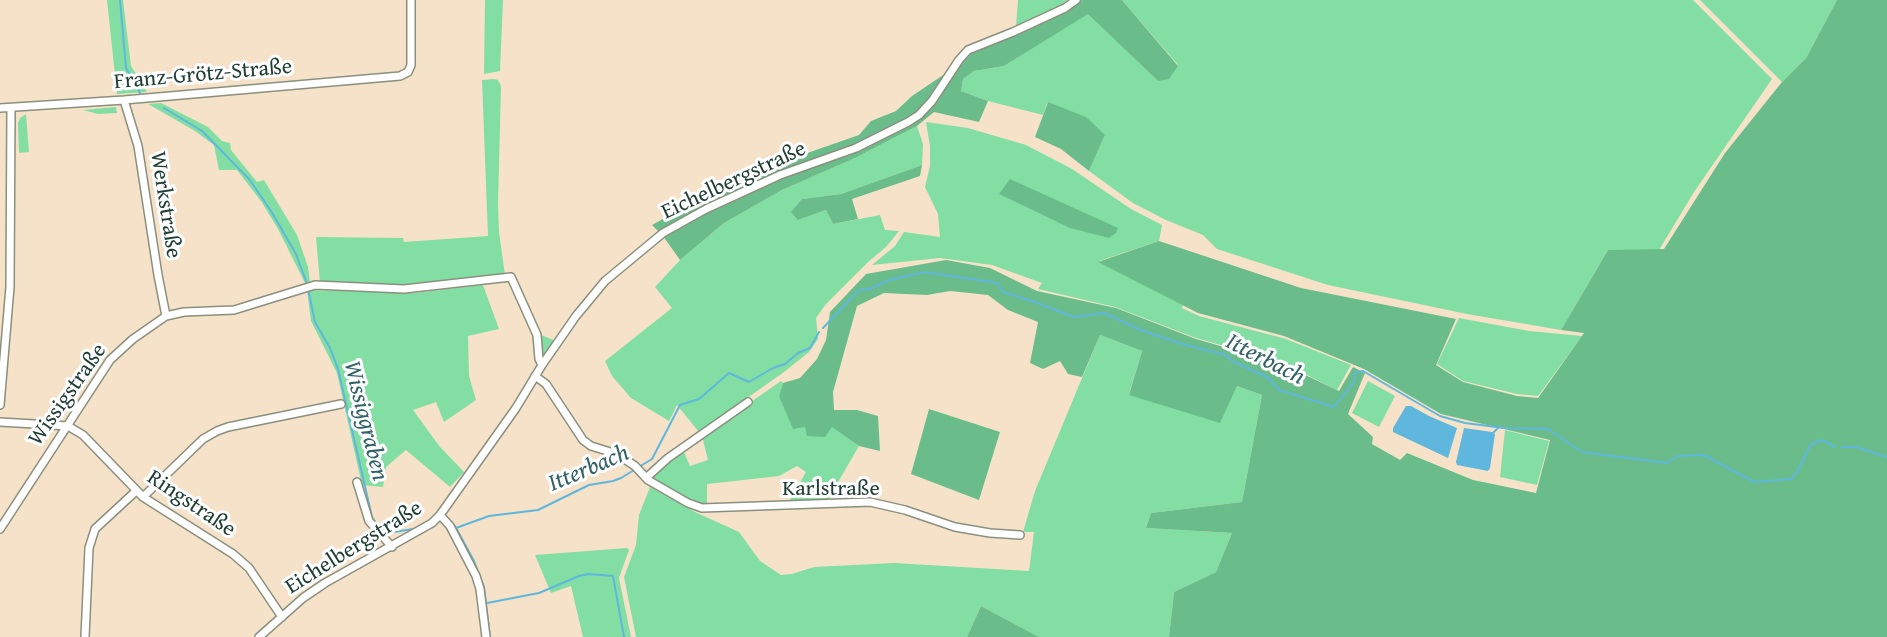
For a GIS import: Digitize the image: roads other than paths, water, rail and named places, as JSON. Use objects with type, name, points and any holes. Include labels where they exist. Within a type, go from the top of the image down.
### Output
[{"type":"street","name":"Franz-Grötz-Straße","points":[[0,108],[124,100],[400,76],[408,72],[411,65],[411,0]]},
{"type":"street","name":"Eichelbergstraße","points":[[259,637],[303,598],[325,583],[423,529],[440,515],[516,408],[576,316],[605,281],[663,233],[706,209],[780,175],[856,148],[882,136],[919,115],[932,101],[968,50],[1065,8],[1076,0]]},
{"type":"street","name":"Werkstraße","points":[[124,100],[138,146],[166,316]]},
{"type":"street","points":[[0,405],[10,287],[11,108]]},
{"type":"street","name":"Wissigstraße","points":[[0,529],[111,360],[133,339],[166,316],[184,312],[234,310],[254,306],[315,285],[404,289],[511,277],[537,334],[539,359],[542,365]]},
{"type":"street","name":"Karlstraße","points":[[535,376],[546,384],[584,440],[591,446],[617,454],[635,466],[643,475],[688,503],[702,508],[870,502],[905,510],[955,527],[1020,535]]},
{"type":"street","points":[[643,475],[748,402]]},
{"type":"street","points":[[143,497],[203,439],[217,431],[341,404]]},
{"type":"street","points":[[0,422],[68,426]]},
{"type":"street","name":"Ringstraße","points":[[68,426],[82,435],[143,497],[233,554],[249,568],[282,617]]},
{"type":"street","points":[[357,482],[369,521],[392,546]]},
{"type":"street","points":[[85,637],[89,548],[95,529],[136,491]]},
{"type":"street","points":[[440,515],[450,526],[476,576],[480,589],[486,637]]},
{"type":"water","points":[[1406,406],[1411,406],[1457,428],[1448,458],[1393,432]]},
{"type":"water","points":[[1464,428],[1495,434],[1488,471],[1457,465]]},
{"type":"waterway","points":[[120,0],[126,68],[140,93]]},
{"type":"waterway","name":"Wissiggraben","points":[[164,108],[202,131],[249,179],[271,211],[296,254],[307,284],[315,322],[330,348],[338,369],[372,517],[377,525],[388,533],[413,529]]},
{"type":"waterway","name":"Itterbach","points":[[823,328],[859,290],[870,289],[889,280],[924,272],[998,283],[1003,292],[1074,317],[1104,313],[1141,330],[1182,344],[1226,355],[1232,361],[1267,377],[1279,390],[1334,407],[1354,382],[1356,372],[1363,371],[1440,416],[1465,423],[1504,428],[1548,429],[1582,452],[1667,463],[1677,456],[1704,455],[1754,482],[1791,479],[1811,444],[1822,440],[1835,447]]},
{"type":"waterway","name":"Itterbach","points":[[456,528],[489,516],[538,510],[589,485],[621,478],[652,459],[680,405],[699,399],[729,373],[749,382],[785,364],[798,353],[810,348],[819,332]]},
{"type":"waterway","name":"Itterbach","points":[[1493,433],[1499,427]]},
{"type":"waterway","name":"Itterbach","points":[[1842,447],[1856,447],[1887,457]]},
{"type":"waterway","points":[[455,526],[474,561],[484,587],[490,637]]},
{"type":"waterway","points":[[487,603],[539,593],[588,574],[613,576],[624,637]]}]
